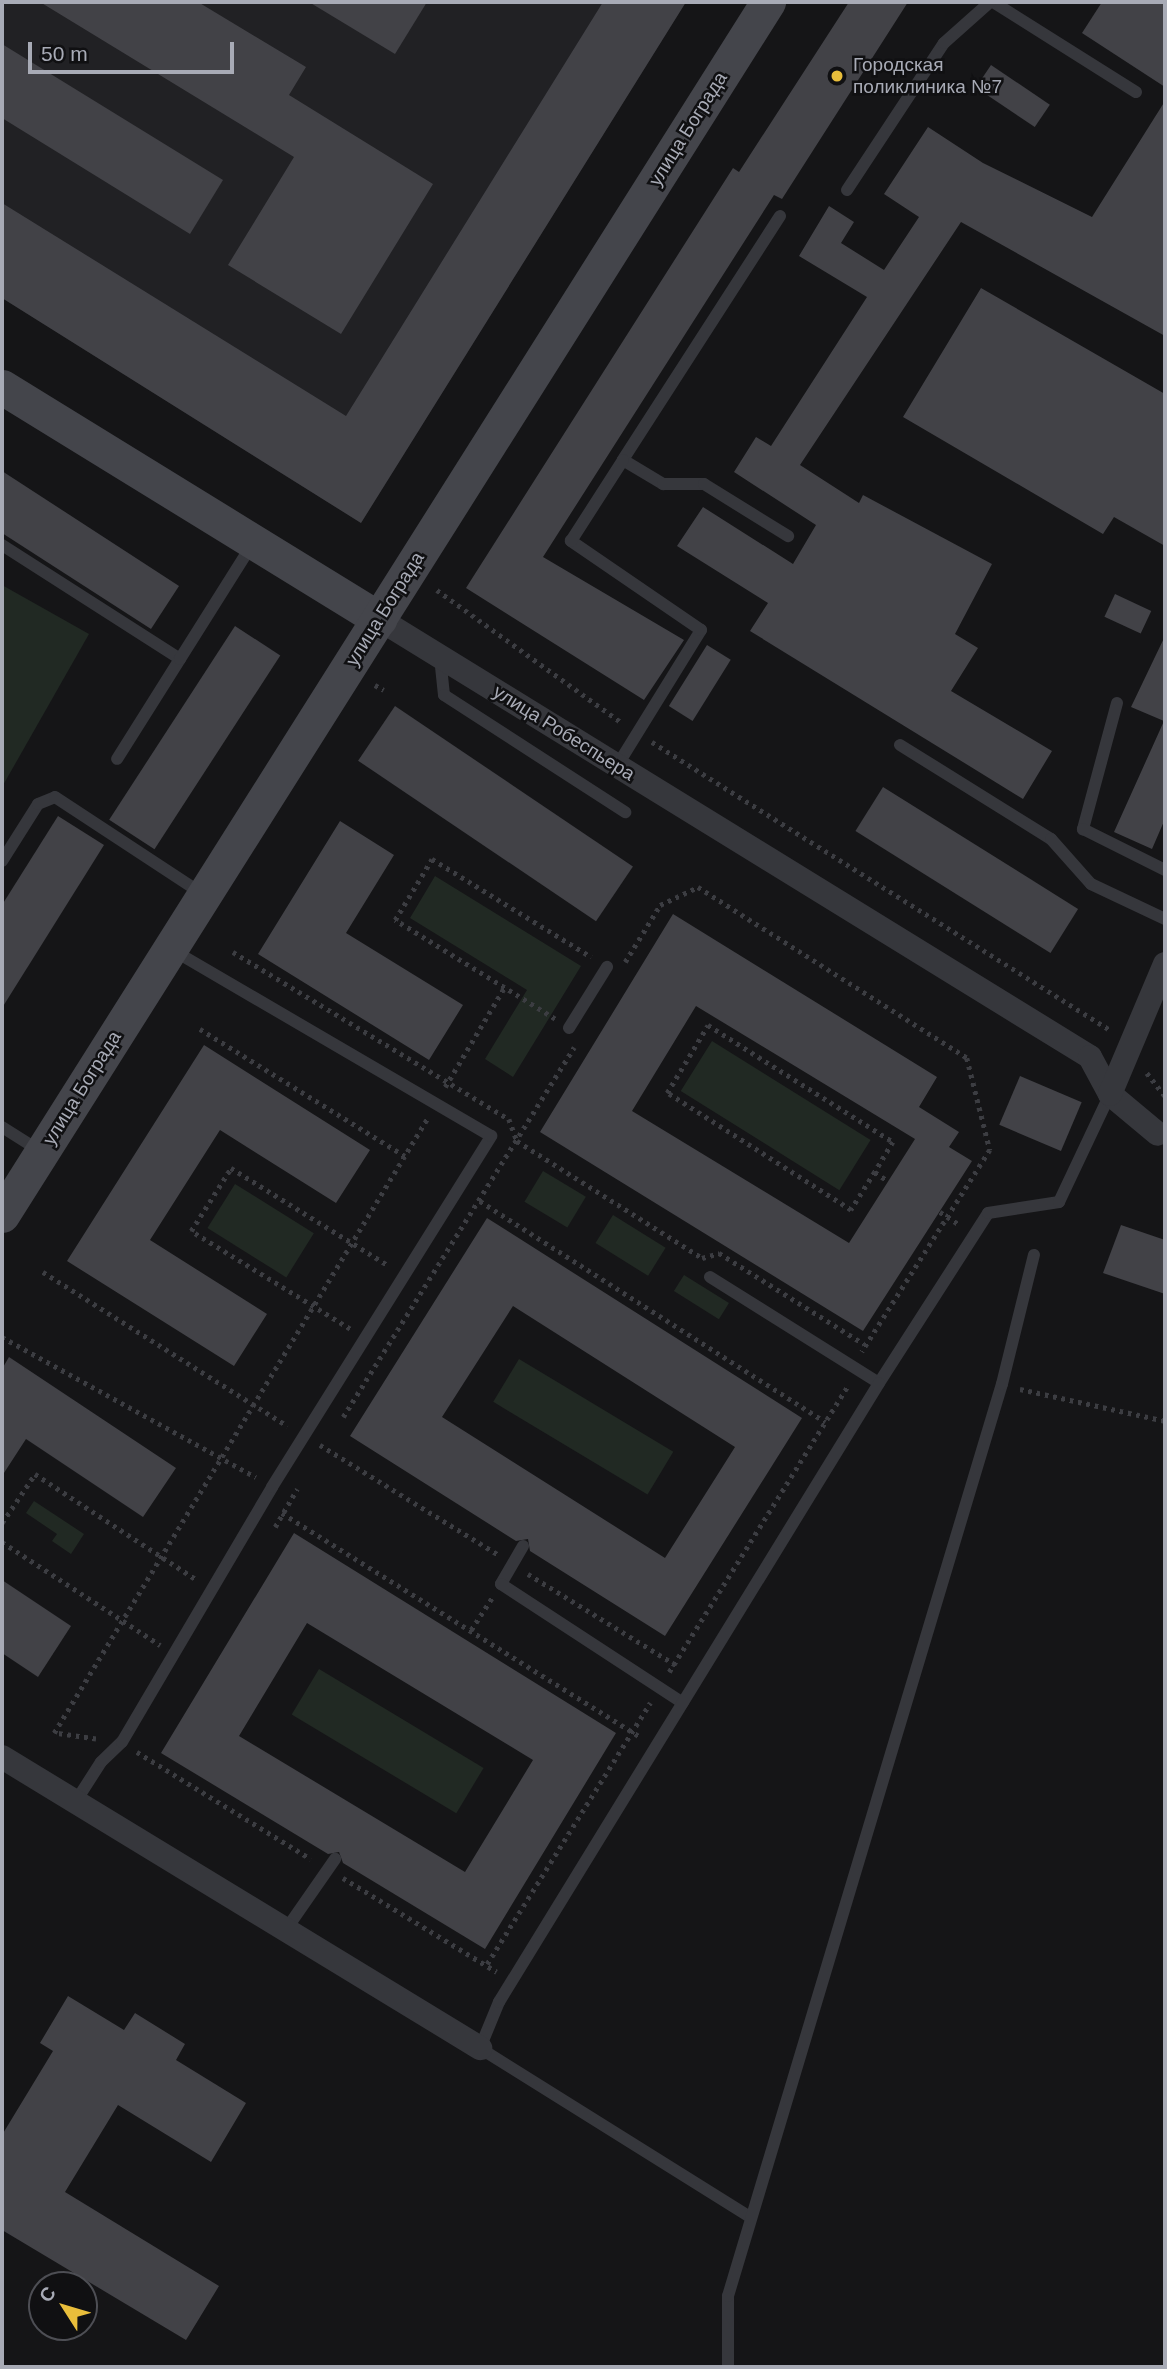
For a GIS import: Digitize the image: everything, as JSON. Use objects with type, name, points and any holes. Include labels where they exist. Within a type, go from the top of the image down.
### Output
[{"type":"main road","name":"улица Бограда","points":[[2,1215],[768,2]]},
{"type":"main road","name":"улица Робеспьера","points":[[2,387],[255,540],[379,619]]},
{"type":"street","name":"улица Робеспьера","points":[[379,619],[1090,1057],[1110,1094]]},
{"type":"street","points":[[1162,1135],[1110,1094],[1165,964]]},
{"type":"street","points":[[2,1757],[480,2048]]},
{"type":"lane","points":[[847,190],[944,43],[991,2],[1136,92]]},
{"type":"lane","points":[[617,766],[701,629],[571,541],[780,216]]},
{"type":"lane","points":[[623,460],[663,484],[704,484],[788,536]]},
{"type":"lane","points":[[117,759],[255,540]]},
{"type":"lane","points":[[2,545],[180,659]]},
{"type":"lane","points":[[440,657],[444,695],[625,812]]},
{"type":"lane","points":[[1117,703],[1083,829],[1165,870]]},
{"type":"lane","points":[[900,745],[1051,839],[1090,884],[1165,919]]},
{"type":"lane","points":[[2,861],[38,804],[55,797],[204,895]]},
{"type":"lane","points":[[76,1801],[101,1762],[122,1742],[272,1487],[491,1136],[170,949]]},
{"type":"lane","points":[[569,1028],[607,967]]},
{"type":"lane","points":[[750,2217],[480,2048],[511,1983],[655,1746],[879,1383],[988,1213],[1059,1202],[1110,1094]]},
{"type":"lane","points":[[2,1127],[42,1152]]},
{"type":"lane","points":[[727,2367],[728,2296],[1002,1384],[1034,1255]]},
{"type":"lane","points":[[710,1277],[879,1383]]},
{"type":"lane","points":[[523,1546],[501,1584],[683,1703]]},
{"type":"lane","points":[[285,1931],[331,1863]]},
{"type":"path","points":[[437,590],[638,734],[1104,1023],[1165,1096]]},
{"type":"path","points":[[376,685],[384,690]]},
{"type":"path","points":[[569,1028],[395,920],[432,859],[607,967]]},
{"type":"path","points":[[487,1964],[858,1370],[864,1344],[990,1150],[967,1058],[698,887],[660,905],[624,964]]},
{"type":"path","points":[[233,952],[509,1119],[517,1141],[702,1258],[719,1253],[864,1344]]},
{"type":"path","points":[[504,988],[162,1559],[54,1733],[122,1742],[331,1863],[487,1964],[511,1983]]},
{"type":"path","points":[[708,1025],[893,1142],[875,1172],[851,1210],[667,1093],[708,1025]]},
{"type":"path","points":[[200,1029],[405,1156]]},
{"type":"path","points":[[337,1425],[387,1350],[581,1035]]},
{"type":"path","points":[[387,1350],[191,1231],[231,1168],[426,1287]]},
{"type":"path","points":[[875,1172],[888,1181]]},
{"type":"path","points":[[480,1201],[825,1422]]},
{"type":"path","points":[[43,1272],[698,1680]]},
{"type":"path","points":[[2,1337],[222,1456],[272,1487],[283,1514],[655,1746]]},
{"type":"path","points":[[1002,1384],[1165,1421]]},
{"type":"path","points":[[316,1458],[330,1436]]},
{"type":"path","points":[[2,1523],[35,1474],[213,1590]]},
{"type":"path","points":[[270,1536],[303,1480]]},
{"type":"path","points":[[2,1542],[174,1654]]},
{"type":"path","points":[[471,1630],[501,1584]]},
{"type":"path","points":[[139,1753],[145,1742]]},
{"type":"shaded area","points":[[2,2],[686,2],[361,523],[2,298]]},
{"type":"shaded area","points":[[2,585],[89,634],[2,787]]},
{"type":"shaded area","points":[[435,876],[581,966],[513,1077],[485,1059],[527,990],[410,918]]},
{"type":"shaded area","points":[[712,1041],[871,1140],[839,1190],[681,1091]]},
{"type":"shaded area","points":[[543,1171],[586,1197],[567,1228],[524,1202]]},
{"type":"shaded area","points":[[235,1184],[314,1233],[286,1277],[207,1228]]},
{"type":"shaded area","points":[[613,1215],[666,1248],[648,1276],[596,1243]]},
{"type":"shaded area","points":[[684,1275],[729,1303],[719,1319],[674,1291]]},
{"type":"shaded area","points":[[519,1359],[673,1452],[648,1495],[493,1402]]},
{"type":"shaded area","points":[[34,1501],[84,1534],[71,1554],[52,1541],[57,1534],[26,1513]]},
{"type":"shaded area","points":[[319,1669],[484,1768],[456,1813],[292,1714]]},
{"type":"building","points":[[40,2],[198,2],[306,67],[289,95],[433,184],[341,334],[228,265],[294,157]]},
{"type":"building","points":[[309,2],[427,2],[395,54]]},
{"type":"building","points":[[603,2],[686,2],[361,523],[2,298],[2,203],[346,416]]},
{"type":"building","points":[[849,2],[908,2],[782,199],[774,195],[543,557],[684,640],[644,700],[466,588],[733,168],[739,172]]},
{"type":"building","points":[[1102,2],[1165,2],[1165,87],[1082,33]]},
{"type":"building","points":[[2,44],[223,180],[190,234],[2,118]]},
{"type":"building","points":[[991,65],[1050,105],[1035,127],[976,87]]},
{"type":"building","points":[[1165,101],[1165,336],[961,222],[800,465],[859,503],[863,495],[992,564],[955,634],[978,648],[951,691],[1052,751],[1023,799],[750,631],[768,603],[677,546],[703,507],[793,564],[816,525],[734,472],[756,437],[771,446],[867,297],[799,256],[829,206],[854,222],[841,243],[884,270],[919,217],[884,194],[928,127],[983,163],[1092,217]]},
{"type":"building","points":[[981,288],[1165,394],[1165,546],[1114,517],[1103,534],[903,417]]},
{"type":"building","points":[[2,471],[179,586],[151,629],[2,533]]},
{"type":"building","points":[[1115,594],[1151,611],[1141,634],[1104,617]]},
{"type":"building","points":[[235,626],[280,655],[154,849],[109,820]]},
{"type":"building","points":[[1165,636],[1165,819],[1152,849],[1114,832],[1164,721],[1131,707]]},
{"type":"building","points":[[707,645],[731,660],[693,721],[669,706]]},
{"type":"building","points":[[395,706],[633,866],[596,921],[358,761]]},
{"type":"building","points":[[883,787],[1078,909],[1050,953],[855,831]]},
{"type":"building","points":[[58,816],[104,845],[2,1008],[2,905]]},
{"type":"building","points":[[340,821],[394,855],[346,933],[463,1005],[429,1060],[258,954]]},
{"type":"building","points":[[673,914],[937,1077],[919,1107],[959,1132],[949,1147],[972,1161],[863,1331],[540,1132]],"holes":[[[696,1006],[915,1139],[849,1243],[632,1111]]]},
{"type":"building","points":[[204,1045],[370,1150],[336,1203],[220,1130],[150,1240],[267,1314],[234,1366],[67,1261]]},
{"type":"building","points":[[1020,1076],[1082,1102],[1061,1151],[999,1125]]},
{"type":"building","points":[[487,1218],[802,1418],[665,1636],[530,1551],[528,1539],[516,1541],[350,1436]],"holes":[[[513,1306],[735,1447],[665,1558],[442,1417]]]},
{"type":"building","points":[[1121,1225],[1165,1240],[1165,1294],[1103,1273]]},
{"type":"building","points":[[9,1357],[176,1468],[143,1517],[26,1439],[2,1476],[2,1369]]},
{"type":"building","points":[[294,1533],[616,1733],[485,1949],[343,1863],[339,1852],[328,1854],[161,1753]],"holes":[[[307,1623],[533,1760],[465,1872],[239,1736]]]},
{"type":"building","points":[[2,1580],[71,1626],[38,1677],[2,1653]]},
{"type":"building","points":[[68,1996],[124,2030],[135,2013],[185,2044],[176,2060],[246,2103],[211,2162],[118,2105],[65,2192],[219,2286],[186,2340],[98,2287],[98,2271],[71,2271],[2,2230],[2,2135],[53,2051],[40,2043]]},
{"type":"place","name":"Городская поликлиника №7","points":[[837,76]]}]
